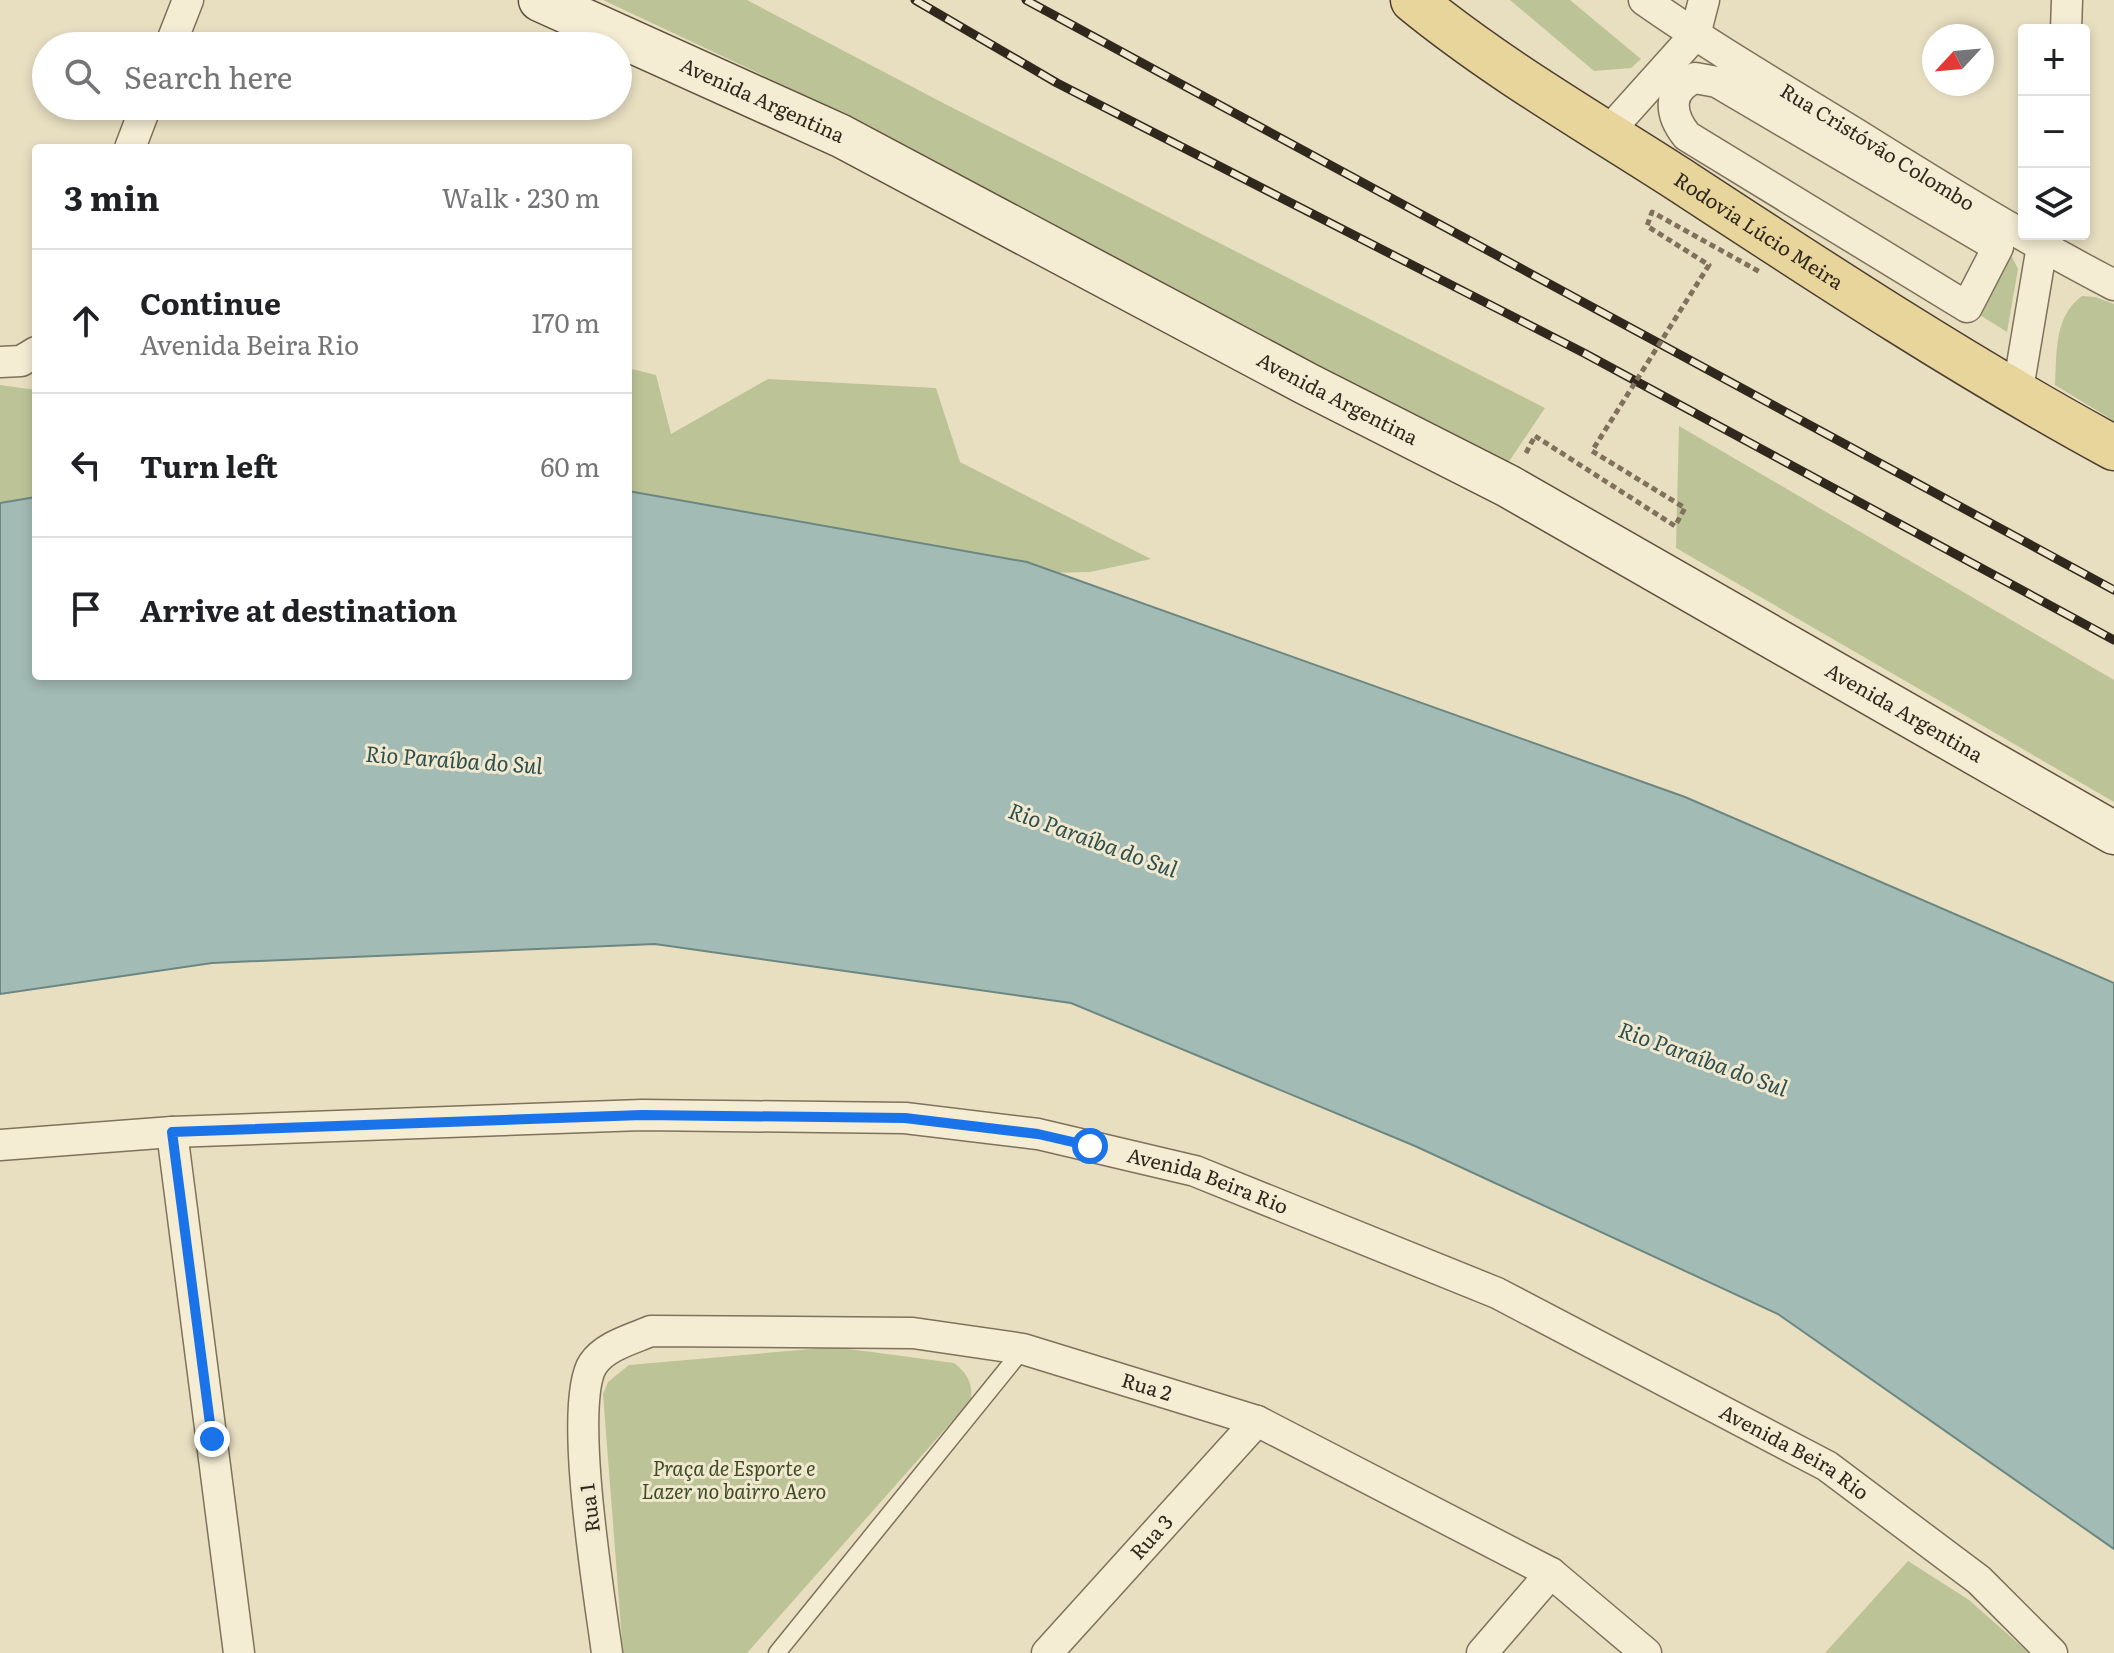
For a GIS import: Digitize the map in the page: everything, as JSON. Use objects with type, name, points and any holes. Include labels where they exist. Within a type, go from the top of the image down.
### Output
[{"type":"main road","name":"Rodovia Lúcio Meira","points":[[1413,0],[1456,36],[1607,133],[2017,395],[2114,448]]},
{"type":"street","points":[[175,32],[188,0]]},
{"type":"street","name":"Avenida Argentina","points":[[540,0],[611,32]]},
{"type":"street","name":"Rua Cristóvão Colombo","points":[[1644,0],[1695,35],[2114,285]]},
{"type":"street","points":[[1607,133],[1695,35],[1704,0]]},
{"type":"street","points":[[2066,24],[2067,0]]},
{"type":"street","name":"Avenida Argentina","points":[[632,42],[841,136],[1307,384],[1508,486],[2114,833]]},
{"type":"street","points":[[1695,78],[1717,82],[1998,247],[1967,307],[1687,136],[1673,115],[1672,102],[1676,91],[1695,78]]},
{"type":"street","points":[[132,144],[141,120]]},
{"type":"street","points":[[2017,395],[2043,241]]},
{"type":"street","name":"Avenida Beira Rio","points":[[0,1145],[172,1132],[642,1115],[905,1118],[1038,1134],[1195,1171],[1497,1293],[1827,1466],[1979,1580],[2052,1653]]},
{"type":"street","points":[[172,1132],[239,1653]]},
{"type":"street","name":"Rua 2","points":[[593,1364],[617,1345],[651,1331],[913,1333],[1023,1349],[1257,1421],[1551,1573],[1646,1653]]},
{"type":"street","name":"Rua 1","points":[[593,1364],[583,1394],[582,1437],[607,1653]]},
{"type":"street","name":"Rua 3","points":[[1047,1653],[1257,1421]]},
{"type":"street","points":[[1482,1653],[1551,1573]]},
{"type":"lane","points":[[777,1653],[1023,1349]]},
{"type":"path","points":[[1535,436],[1675,526],[1685,508],[1592,451],[1709,265],[1647,226],[1652,212],[1760,272]]},
{"type":"green space","points":[[603,0],[747,0],[947,105],[1545,408],[1502,472],[864,123]]},
{"type":"green space","points":[[1510,0],[1570,0],[1641,59],[1631,68],[1594,71]]},
{"type":"green space","points":[[1998,247],[2012,257],[2018,269],[2007,332],[1967,307]]},
{"type":"green space","points":[[2082,296],[2114,304],[2114,421],[2055,385],[2062,324],[2073,304]]},
{"type":"green space","points":[[632,369],[656,375],[671,434],[768,379],[936,388],[960,462],[1151,559],[1090,572],[632,583]]},
{"type":"green space","points":[[0,385],[32,389],[32,597],[0,598]]},
{"type":"green space","points":[[1679,426],[2114,680],[2114,802],[1676,548]]},
{"type":"green space","name":"Praça de Esporte e Lazer no bairro Aero","points":[[834,1347],[954,1363],[968,1379],[971,1400],[747,1653],[623,1653],[603,1394],[608,1382],[629,1365]]},
{"type":"green space","points":[[1908,1561],[1969,1600],[2029,1653],[1825,1653]]},
{"type":"water","name":"Rio Paraíba do Sul","points":[[632,492],[1027,562],[1685,797],[2114,983],[2114,1549],[1778,1314],[1415,1146],[1071,1003],[655,944],[212,963],[0,994],[0,503],[32,498],[32,680],[632,680]]},
{"type":"railway","points":[[915,0],[1057,83],[1584,353],[2114,640]]},
{"type":"railway","points":[[1026,0],[2114,590]]},
{"type":"route","points":[[212,1439],[172,1132],[642,1115],[905,1118],[1038,1134],[1090,1146]]}]
